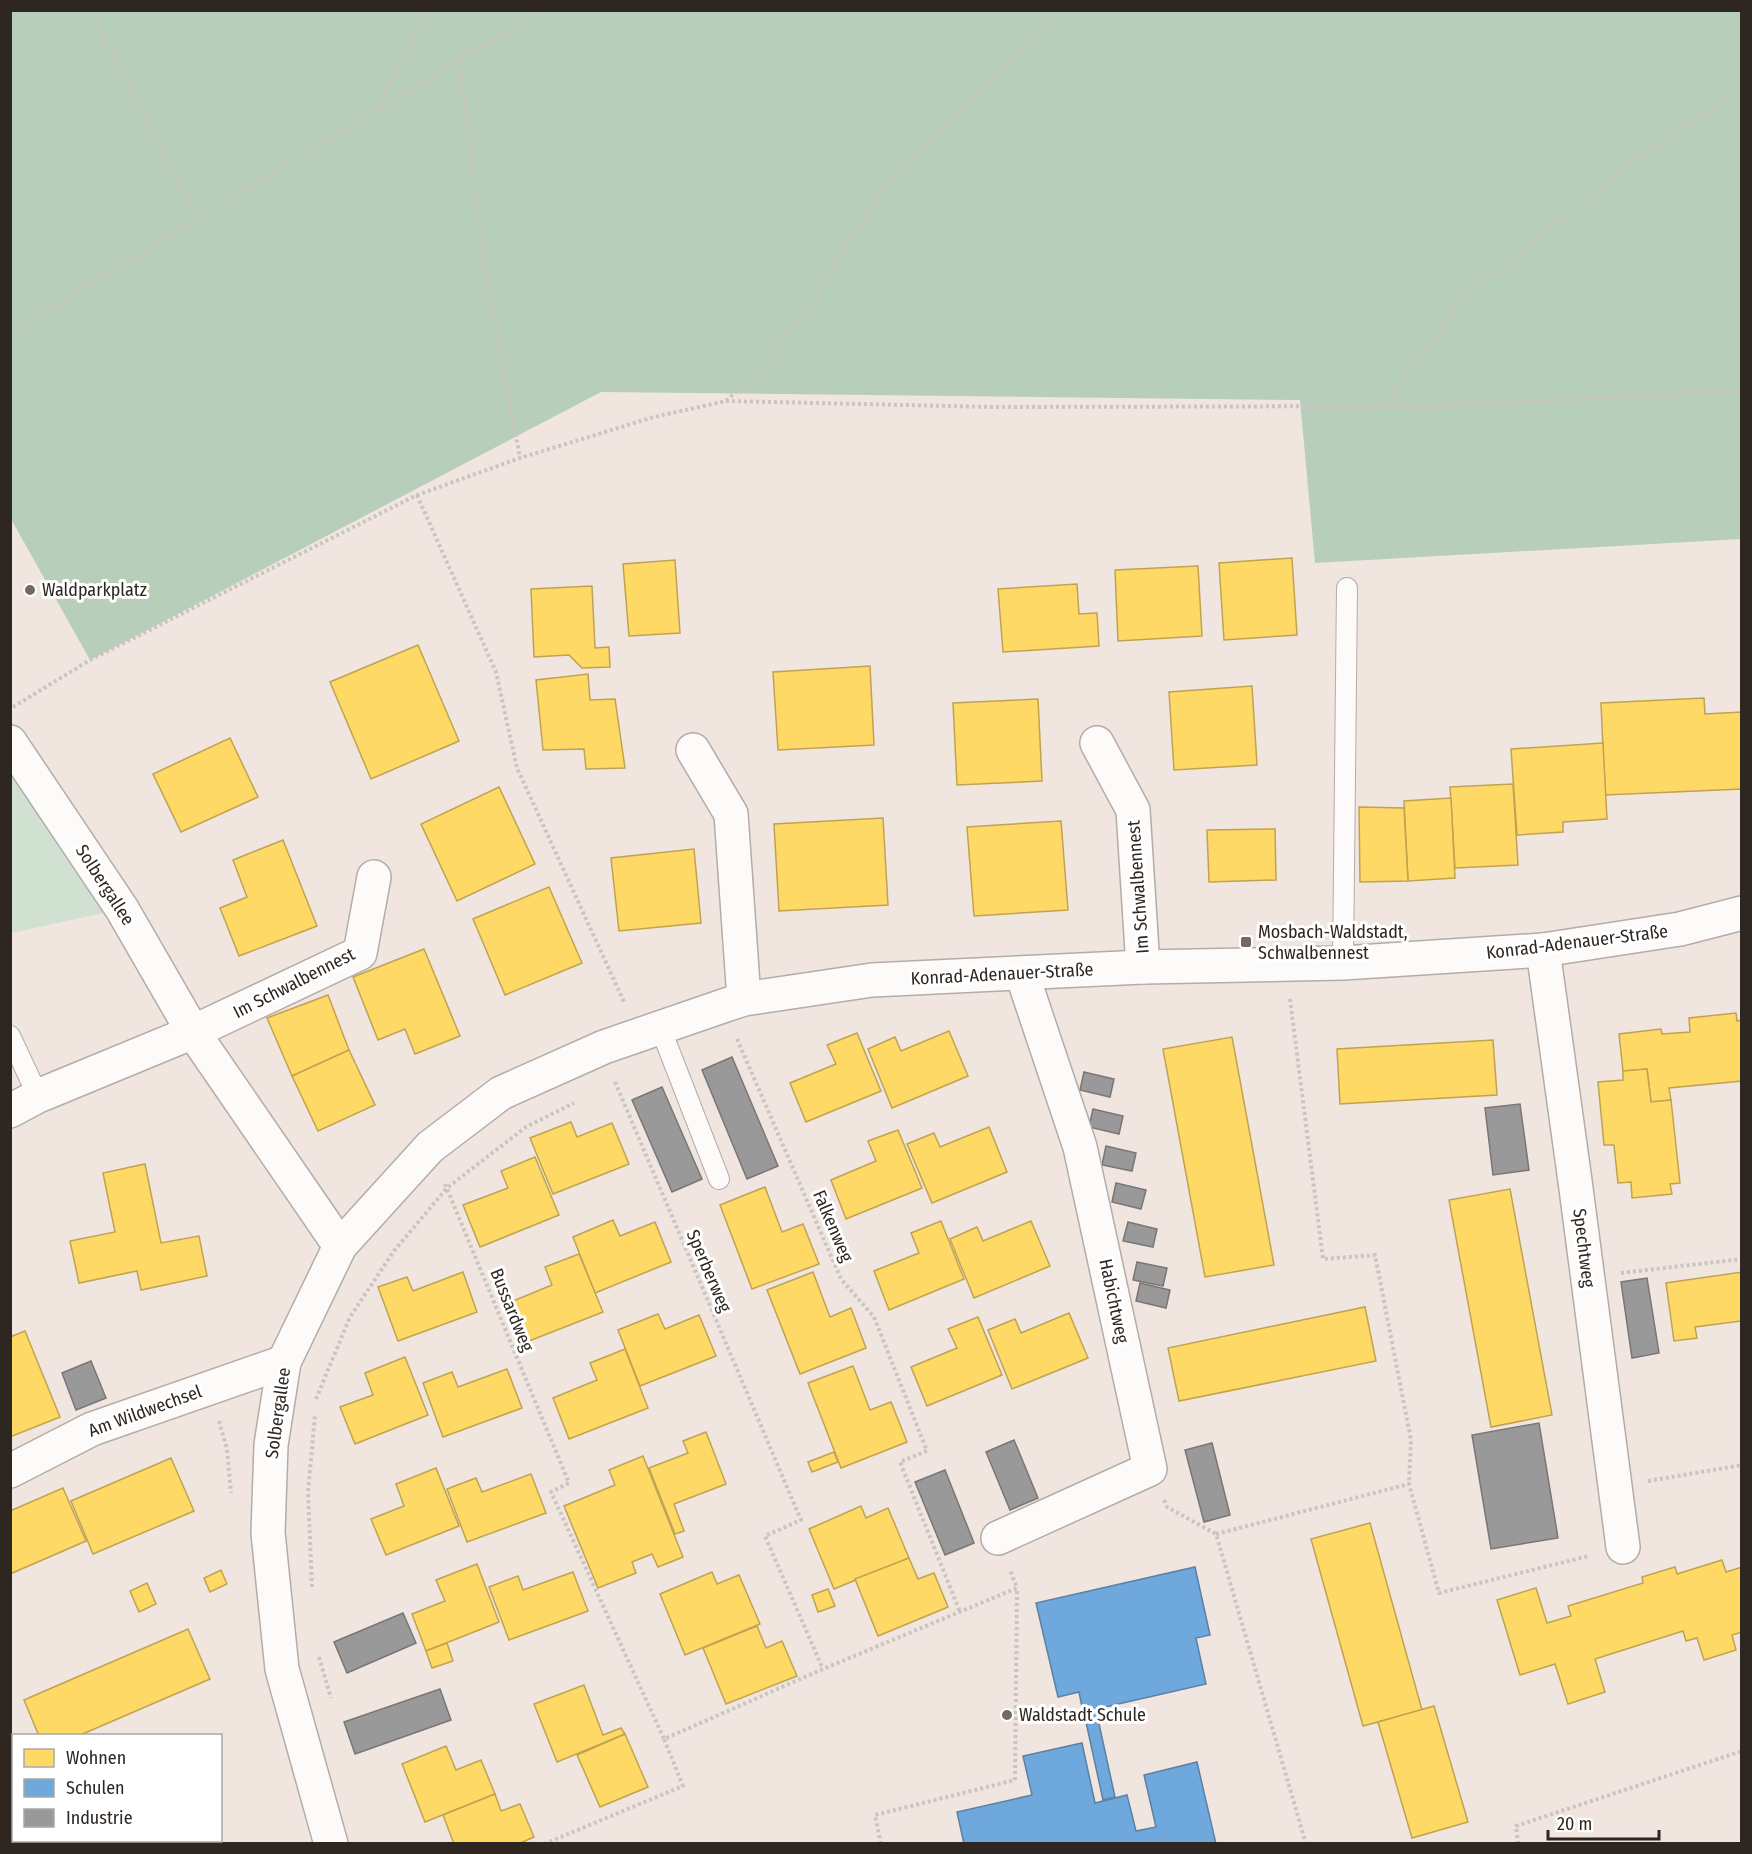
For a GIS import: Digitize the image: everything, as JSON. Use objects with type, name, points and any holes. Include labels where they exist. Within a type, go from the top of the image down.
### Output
[{"type":"street","name":"Solbergallee","points":[[10,742],[122,909],[193,1032],[340,1245],[284,1362],[271,1445],[268,1533],[282,1669],[325,1842]]},
{"type":"street","name":"Im Schwalbennest","points":[[1097,743],[1133,810],[1143,967]]},
{"type":"street","points":[[693,750],[731,814],[734,1003]]},
{"type":"street","name":"Im Schwalbennest","points":[[193,1032],[360,953],[374,877]]},
{"type":"street","name":"Konrad-Adenauer-Straße","points":[[340,1245],[430,1148],[501,1093],[604,1047],[734,1003],[872,980],[1143,967],[1343,963],[1543,950],[1680,929],[1742,914]]},
{"type":"street","name":"Spechtweg","points":[[1543,950],[1623,1547]]},
{"type":"street","name":"Habichtweg","points":[[1022,974],[1080,1147],[1150,1469]]},
{"type":"street","points":[[24,1103],[193,1032]]},
{"type":"street","name":"Am Wildwechsel","points":[[10,1471],[92,1429],[284,1362]]},
{"type":"street","points":[[998,1538],[1150,1469]]},
{"type":"lane","points":[[1343,963],[1347,588]]},
{"type":"lane","points":[[650,1031],[719,1179]]},
{"type":"lane","points":[[10,1036],[24,1103]]},
{"type":"path","points":[[89,10],[197,218]]},
{"type":"path","points":[[376,110],[431,10]]},
{"type":"path","points":[[10,332],[542,10]]},
{"type":"path","points":[[726,401],[762,368],[808,309],[880,190],[1058,10]]},
{"type":"path","points":[[459,60],[486,275],[520,458]]},
{"type":"path","points":[[1385,406],[1464,297],[1623,170],[1742,88]]},
{"type":"path","points":[[10,708],[90,660],[417,495],[520,458],[654,417],[726,401],[993,407],[1433,406],[1742,391]]},
{"type":"path","points":[[417,495],[496,672],[517,768],[650,1031]]},
{"type":"path","points":[[1286,965],[1323,1259],[1376,1255],[1411,1440],[1409,1484],[1439,1593],[1623,1547]]},
{"type":"path","name":"Falkenweg","points":[[734,1003],[841,1279],[874,1317],[927,1451],[900,1462],[960,1612]]},
{"type":"path","name":"Sperberweg","points":[[604,1047],[614,1082],[801,1520],[765,1536],[823,1669]]},
{"type":"path","points":[[605,1087],[614,1082]]},
{"type":"path","points":[[316,1400],[350,1317],[393,1251],[447,1188],[526,1127],[575,1102]]},
{"type":"path","name":"Bussardweg","points":[[430,1148],[569,1483],[551,1492],[664,1739]]},
{"type":"path","points":[[1588,1277],[1742,1259]]},
{"type":"path","points":[[312,1593],[308,1492],[315,1411]]},
{"type":"path","points":[[1615,1487],[1742,1465]]},
{"type":"path","points":[[1150,1469],[1167,1507],[1216,1534],[1409,1484]]},
{"type":"path","points":[[1216,1534],[1306,1844]]},
{"type":"path","points":[[881,1844],[875,1815],[1015,1780],[1017,1588],[998,1538]]},
{"type":"path","points":[[544,1844],[683,1786],[664,1739],[823,1669],[1017,1588]]},
{"type":"path","points":[[318,1649],[331,1698]]},
{"type":"path","points":[[1518,1844],[1516,1826],[1742,1751]]},
{"type":"green space","points":[[10,11],[1741,11],[1741,539],[1315,563],[1300,400],[601,392],[90,660],[11,519]]},
{"type":"green space","points":[[11,742],[122,909],[11,933]]},
{"type":"building: Wohnen","points":[[1292,558],[1297,635],[1224,640],[1219,563]]},
{"type":"building: Wohnen","points":[[675,560],[680,633],[629,636],[623,564]]},
{"type":"building: Wohnen","points":[[1198,566],[1202,636],[1118,641],[1115,570]]},
{"type":"building: Wohnen","points":[[1077,584],[1079,614],[1097,613],[1099,646],[1003,652],[998,589]]},
{"type":"building: Wohnen","points":[[592,586],[595,648],[609,647],[610,667],[582,668],[569,655],[534,657],[531,589]]},
{"type":"building: Wohnen","points":[[418,645],[459,741],[371,779],[330,682]]},
{"type":"building: Wohnen","points":[[870,666],[874,745],[778,750],[773,672]]},
{"type":"building: Wohnen","points":[[588,674],[590,700],[615,699],[625,768],[586,769],[584,749],[543,750],[536,680]]},
{"type":"building: Wohnen","points":[[1252,686],[1257,765],[1174,770],[1169,692]]},
{"type":"building: Wohnen","points":[[1704,698],[1705,714],[1742,712],[1742,789],[1605,795],[1601,703]]},
{"type":"building: Wohnen","points":[[1038,699],[1042,781],[957,785],[953,703]]},
{"type":"building: Wohnen","points":[[230,738],[258,797],[181,832],[153,774]]},
{"type":"building: Wohnen","points":[[1603,743],[1607,819],[1563,822],[1563,832],[1517,835],[1511,749]]},
{"type":"building: Wohnen","points":[[1513,784],[1518,865],[1455,868],[1450,787]]},
{"type":"building: Wohnen","points":[[499,787],[535,864],[457,901],[421,824]]},
{"type":"building: Wohnen","points":[[1451,798],[1455,878],[1408,881],[1404,801]]},
{"type":"building: Wohnen","points":[[1359,807],[1404,808],[1408,881],[1360,882]]},
{"type":"building: Wohnen","points":[[883,818],[888,905],[779,911],[774,824]]},
{"type":"building: Wohnen","points":[[1061,821],[1068,910],[974,916],[967,827]]},
{"type":"building: Wohnen","points":[[1275,829],[1276,880],[1209,882],[1207,830]]},
{"type":"building: Wohnen","points":[[283,840],[317,926],[239,956],[220,908],[247,897],[233,860]]},
{"type":"building: Wohnen","points":[[694,849],[701,923],[619,931],[611,858]]},
{"type":"building: Wohnen","points":[[549,887],[582,963],[505,995],[473,919]]},
{"type":"building: Wohnen","points":[[424,949],[460,1036],[415,1054],[405,1029],[378,1040],[353,977]]},
{"type":"building: Wohnen","points":[[328,995],[349,1050],[292,1076],[267,1018]]},
{"type":"building: Wohnen","points":[[1736,1013],[1737,1021],[1742,1020],[1742,1081],[1669,1088],[1671,1100],[1651,1102],[1647,1069],[1623,1071],[1619,1034],[1661,1029],[1662,1034],[1690,1032],[1689,1018]]},
{"type":"building: Wohnen","points":[[949,1031],[968,1076],[892,1108],[868,1049],[895,1037],[901,1051]]},
{"type":"building: Wohnen","points":[[857,1033],[881,1091],[806,1122],[790,1083],[836,1064],[827,1045]]},
{"type":"building: Wohnen","points":[[1232,1037],[1274,1265],[1205,1277],[1163,1049]]},
{"type":"building: Wohnen","points":[[1493,1040],[1497,1095],[1340,1104],[1337,1049]]},
{"type":"building: Wohnen","points":[[349,1050],[375,1105],[318,1131],[292,1076]]},
{"type":"building: Wohnen","points":[[1647,1069],[1651,1102],[1671,1100],[1680,1183],[1670,1184],[1672,1194],[1632,1198],[1631,1182],[1618,1183],[1614,1145],[1604,1145],[1598,1082],[1623,1080],[1623,1071]]},
{"type":"building: Wohnen","points":[[571,1122],[577,1137],[612,1123],[629,1164],[553,1194],[530,1138]]},
{"type":"building: Wohnen","points":[[989,1127],[1007,1172],[932,1203],[907,1144],[934,1133],[940,1147]]},
{"type":"building: Wohnen","points":[[898,1130],[922,1188],[846,1219],[831,1180],[876,1161],[868,1141]]},
{"type":"building: Wohnen","points":[[535,1157],[559,1215],[480,1247],[463,1205],[508,1188],[501,1171]]},
{"type":"building: Wohnen","points":[[145,1164],[161,1243],[199,1236],[207,1276],[141,1290],[137,1271],[79,1283],[70,1241],[115,1232],[103,1173]]},
{"type":"building: Wohnen","points":[[765,1187],[782,1232],[803,1224],[819,1264],[752,1289],[720,1205]]},
{"type":"building: Wohnen","points":[[1510,1189],[1552,1415],[1491,1427],[1449,1200]]},
{"type":"building: Wohnen","points":[[613,1220],[620,1236],[655,1222],[671,1262],[595,1293],[573,1237]]},
{"type":"building: Wohnen","points":[[941,1221],[964,1279],[889,1310],[874,1271],[919,1253],[911,1233]]},
{"type":"building: Wohnen","points":[[1031,1221],[1050,1266],[974,1298],[950,1239],[977,1227],[983,1241]]},
{"type":"building: Wohnen","points":[[579,1254],[603,1312],[524,1343],[508,1303],[552,1285],[545,1267]]},
{"type":"building: Wohnen","points":[[463,1272],[477,1312],[398,1341],[378,1287],[407,1277],[413,1291]]},
{"type":"building: Wohnen","points":[[813,1272],[830,1317],[851,1308],[866,1348],[800,1374],[767,1290]]},
{"type":"building: Wohnen","points":[[1742,1272],[1742,1326],[1741,1321],[1695,1327],[1697,1338],[1674,1341],[1666,1283]]},
{"type":"building: Wohnen","points":[[1365,1307],[1376,1361],[1179,1401],[1168,1348]]},
{"type":"building: Wohnen","points":[[1069,1313],[1088,1358],[1012,1389],[988,1330],[1015,1319],[1021,1333]]},
{"type":"building: Wohnen","points":[[658,1314],[665,1329],[699,1315],[716,1356],[640,1386],[618,1330]]},
{"type":"building: Wohnen","points":[[978,1317],[1002,1375],[927,1406],[911,1367],[957,1348],[948,1329]]},
{"type":"building: Wohnen","points":[[25,1331],[60,1417],[10,1437],[10,1337]]},
{"type":"building: Wohnen","points":[[625,1349],[648,1408],[569,1439],[553,1398],[597,1380],[590,1363]]},
{"type":"building: Wohnen","points":[[405,1357],[428,1415],[355,1444],[340,1407],[373,1395],[365,1373]]},
{"type":"building: Wohnen","points":[[853,1366],[870,1410],[891,1402],[907,1442],[841,1468],[808,1383]]},
{"type":"building: Wohnen","points":[[507,1369],[522,1408],[443,1437],[423,1383],[452,1372],[458,1387]]},
{"type":"building: Wohnen","points":[[706,1432],[726,1484],[674,1504],[684,1531],[675,1534],[649,1468],[688,1453],[683,1441]]},
{"type":"building: Wohnen","points":[[834,1452],[838,1462],[812,1472],[808,1462]]},
{"type":"building: Wohnen","points":[[643,1456],[683,1557],[658,1567],[652,1554],[632,1562],[636,1573],[598,1588],[564,1506],[615,1485],[609,1470]]},
{"type":"building: Wohnen","points":[[171,1458],[194,1511],[93,1554],[71,1501]]},
{"type":"building: Wohnen","points":[[436,1468],[459,1526],[386,1555],[371,1519],[404,1506],[396,1484]]},
{"type":"building: Wohnen","points":[[531,1474],[546,1513],[467,1542],[447,1489],[476,1478],[482,1492]]},
{"type":"building: Wohnen","points":[[63,1488],[86,1541],[10,1574],[10,1511]]},
{"type":"building: Wohnen","points":[[861,1506],[866,1518],[888,1508],[909,1558],[834,1589],[809,1529]]},
{"type":"building: Wohnen","points":[[1370,1523],[1422,1710],[1363,1726],[1311,1539]]},
{"type":"building: Wohnen","points":[[909,1558],[918,1579],[934,1573],[948,1607],[878,1636],[855,1579]]},
{"type":"building: Wohnen","points":[[1722,1560],[1726,1572],[1742,1567],[1742,1632],[1732,1635],[1736,1650],[1704,1660],[1697,1638],[1686,1641],[1683,1631],[1595,1659],[1605,1692],[1568,1704],[1555,1664],[1520,1675],[1497,1600],[1536,1588],[1547,1623],[1571,1616],[1568,1606],[1643,1583],[1642,1577],[1675,1567],[1677,1574]]},
{"type":"building: Wohnen","points":[[477,1564],[499,1622],[426,1651],[412,1614],[445,1601],[436,1580]]},
{"type":"building: Wohnen","points":[[221,1570],[227,1584],[210,1592],[204,1578]]},
{"type":"building: Wohnen","points":[[573,1572],[588,1611],[509,1640],[489,1587],[518,1576],[523,1590]]},
{"type":"building: Wohnen","points":[[712,1572],[717,1584],[739,1575],[760,1624],[685,1655],[660,1594]]},
{"type":"building: Wohnen","points":[[147,1583],[156,1604],[139,1612],[130,1591]]},
{"type":"building: Wohnen","points":[[828,1589],[835,1606],[818,1612],[812,1595]]},
{"type":"building: Wohnen","points":[[757,1626],[766,1648],[782,1641],[797,1676],[726,1704],[703,1648]]},
{"type":"building: Wohnen","points":[[188,1629],[210,1679],[83,1734],[38,1734],[24,1700]]},
{"type":"building: Wohnen","points":[[447,1643],[453,1661],[432,1668],[426,1651]]},
{"type":"building: Wohnen","points":[[584,1685],[603,1735],[621,1728],[625,1734],[557,1762],[534,1704]]},
{"type":"building: Wohnen","points":[[1434,1706],[1468,1822],[1412,1838],[1378,1722]]},
{"type":"building: Wohnen","points":[[625,1734],[648,1787],[600,1807],[577,1755]]},
{"type":"building: Wohnen","points":[[446,1746],[456,1770],[481,1760],[495,1794],[425,1822],[402,1764]]},
{"type":"building: Wohnen","points":[[495,1794],[501,1811],[520,1804],[534,1837],[518,1844],[454,1844],[443,1815]]},
{"type":"building: Wohnen","points":[[144,1842],[166,1842],[167,1844],[145,1844]]},
{"type":"building: Schulen","points":[[1195,1567],[1210,1635],[1196,1638],[1206,1684],[1083,1712],[1079,1692],[1058,1697],[1036,1603]]},
{"type":"building: Schulen","points":[[1096,1710],[1115,1797],[1103,1800],[1084,1713]]},
{"type":"building: Schulen","points":[[1082,1743],[1095,1803],[1127,1795],[1136,1831],[1156,1827],[1144,1775],[1197,1762],[1216,1844],[964,1844],[957,1812],[1032,1795],[1023,1756]]},
{"type":"building: Industrie","points":[[732,1057],[778,1166],[747,1179],[702,1070]]},
{"type":"building: Industrie","points":[[1084,1072],[1114,1079],[1110,1097],[1080,1090]]},
{"type":"building: Industrie","points":[[662,1087],[702,1179],[672,1192],[632,1100]]},
{"type":"building: Industrie","points":[[1520,1104],[1529,1170],[1493,1175],[1485,1108]]},
{"type":"building: Industrie","points":[[1093,1109],[1123,1116],[1119,1134],[1089,1127]]},
{"type":"building: Industrie","points":[[1106,1146],[1136,1153],[1132,1171],[1102,1165]]},
{"type":"building: Industrie","points":[[1116,1183],[1146,1190],[1141,1209],[1112,1202]]},
{"type":"building: Industrie","points":[[1128,1222],[1157,1229],[1153,1247],[1123,1241]]},
{"type":"building: Industrie","points":[[1137,1262],[1167,1268],[1163,1286],[1133,1280]]},
{"type":"building: Industrie","points":[[1647,1278],[1659,1353],[1632,1358],[1621,1282]]},
{"type":"building: Industrie","points":[[1140,1283],[1170,1290],[1166,1308],[1136,1301]]},
{"type":"building: Industrie","points":[[91,1361],[106,1398],[76,1410],[62,1373]]},
{"type":"building: Industrie","points":[[1539,1423],[1558,1538],[1491,1549],[1472,1435]]},
{"type":"building: Industrie","points":[[1014,1440],[1038,1498],[1010,1510],[986,1452]]},
{"type":"building: Industrie","points":[[1212,1443],[1230,1515],[1204,1522],[1185,1450]]},
{"type":"building: Industrie","points":[[945,1470],[974,1543],[945,1555],[915,1482]]},
{"type":"building: Industrie","points":[[403,1613],[416,1643],[347,1673],[334,1642]]},
{"type":"building: Industrie","points":[[440,1689],[451,1720],[355,1754],[344,1722]]},
{"type":"place","name":"Waldparkplatz","points":[[30,590]]},
{"type":"place","name":"Mosbach-Waldstadt, Schwalbennest","points":[[1246,942]]},
{"type":"place","name":"Waldstadt Schule","points":[[1007,1715]]}]
